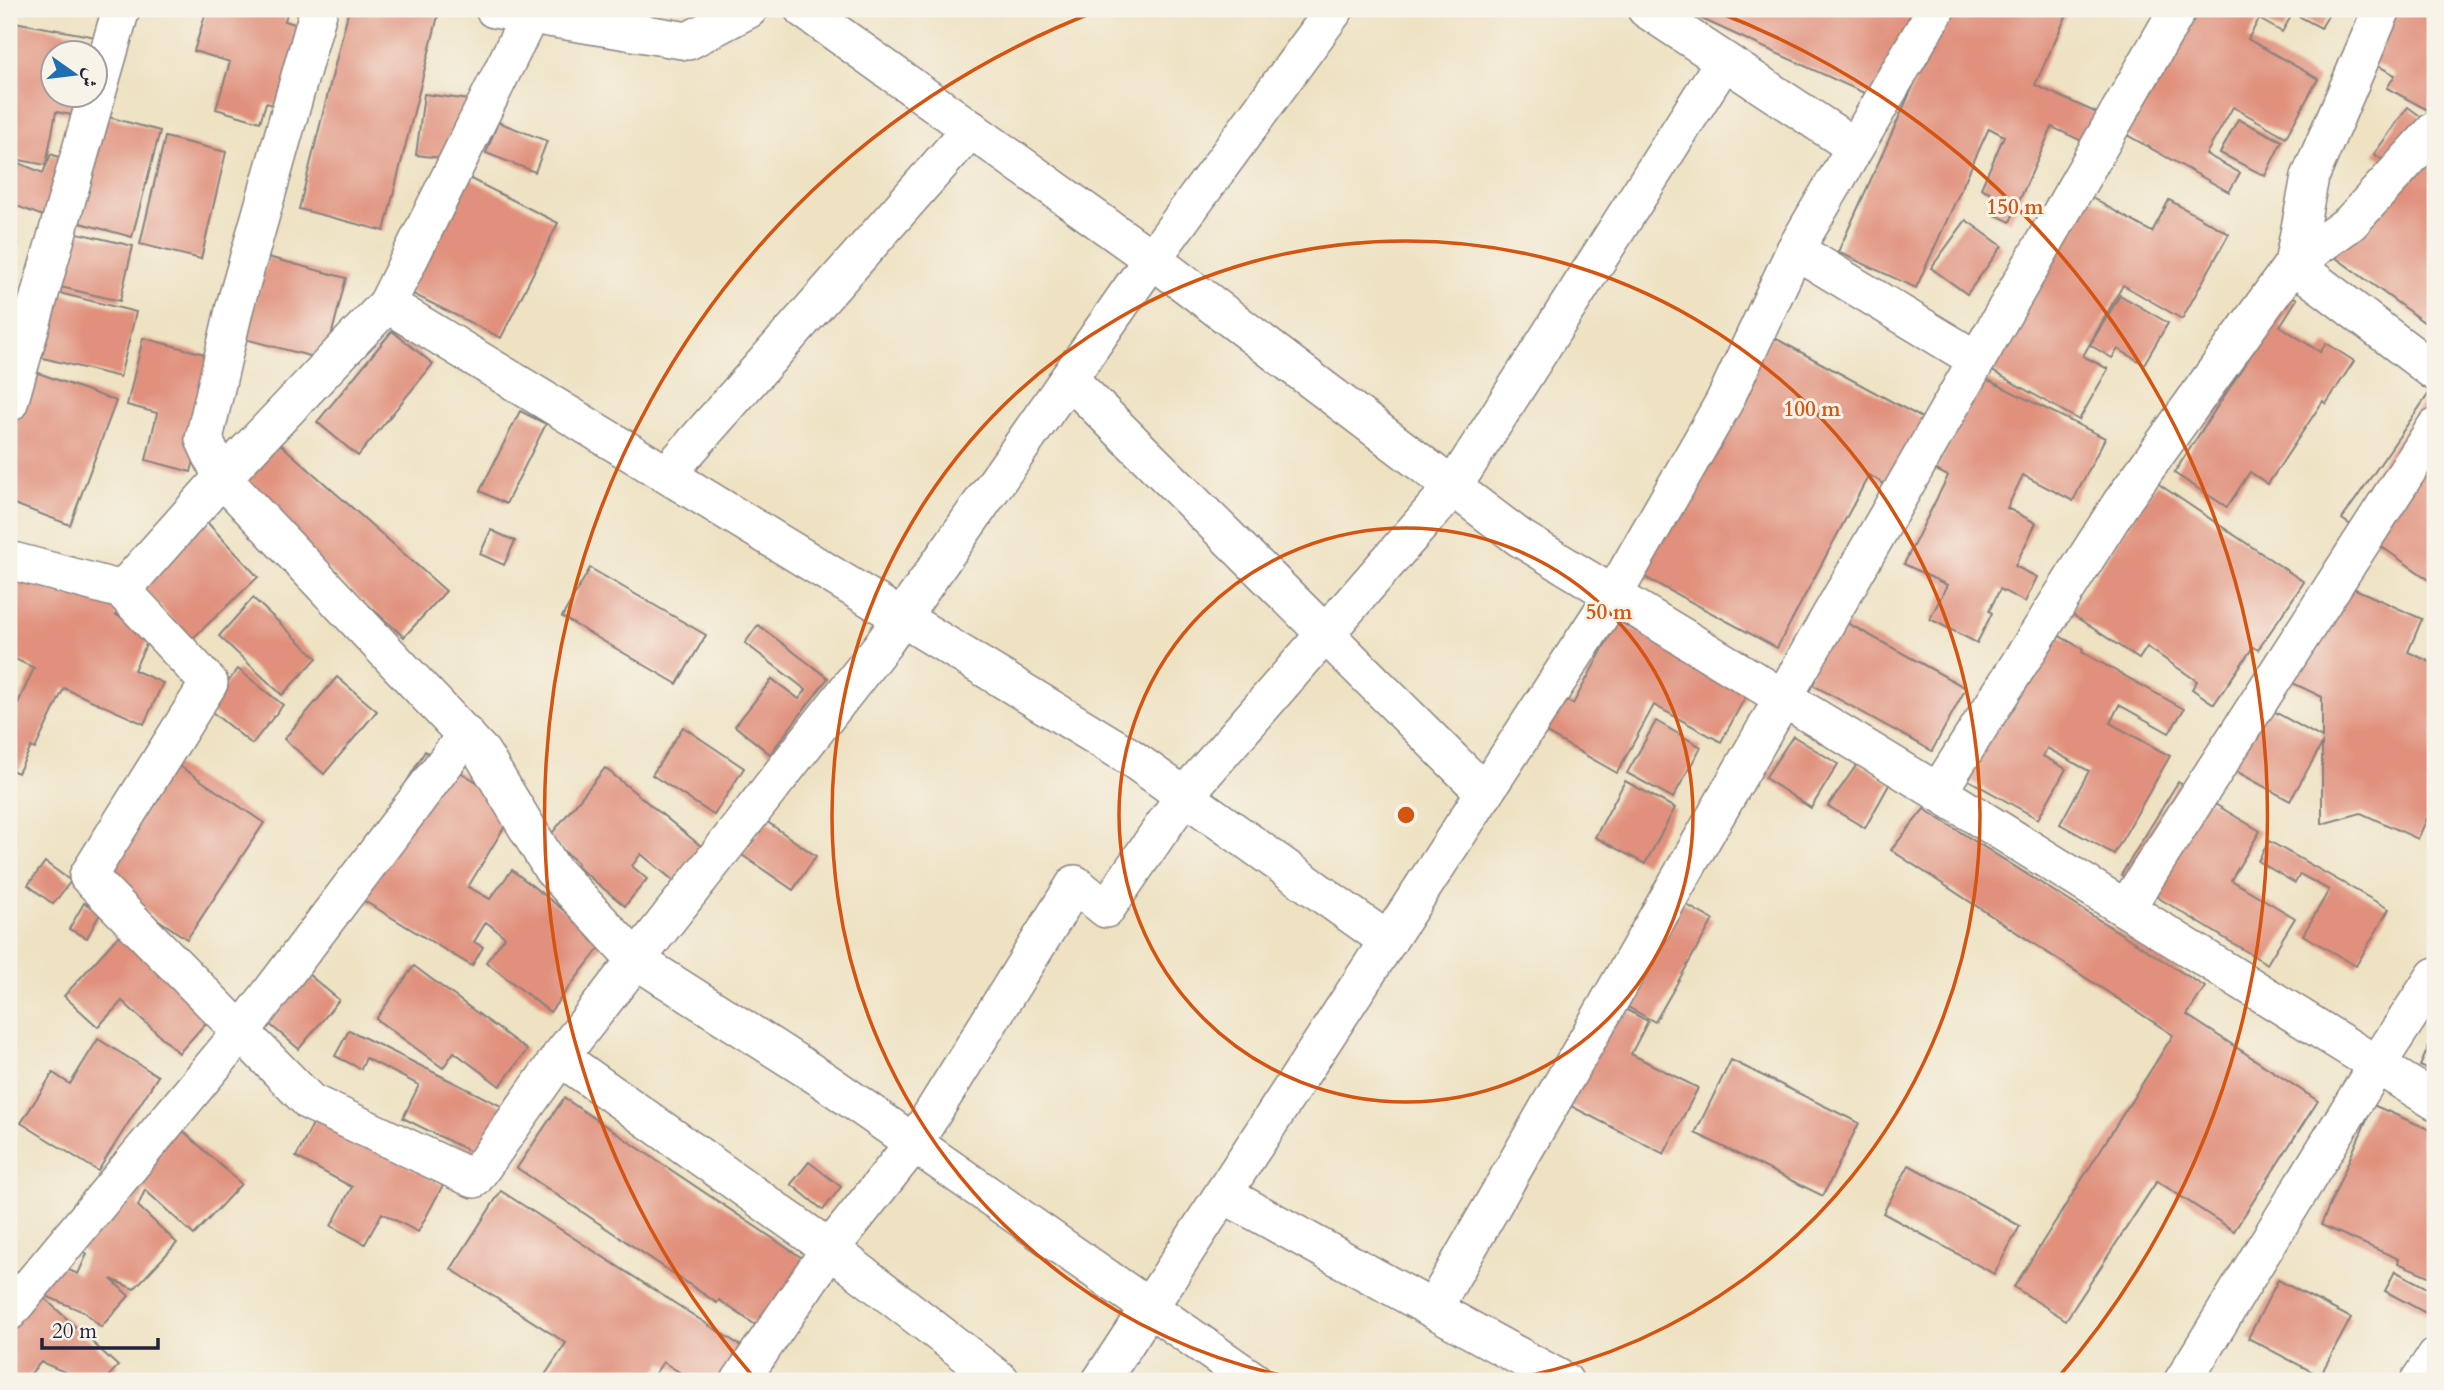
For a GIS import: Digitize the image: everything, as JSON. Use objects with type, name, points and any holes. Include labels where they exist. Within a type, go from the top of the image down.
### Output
[{"type":"street","points":[[9,403],[121,9]]},
{"type":"street","points":[[319,9],[235,306],[204,439],[222,478],[482,753],[552,869],[636,960],[822,1079],[1254,1381]]},
{"type":"street","points":[[494,9],[532,12],[688,40],[738,11]]},
{"type":"street","points":[[803,9],[1152,260],[1520,538],[1938,792],[2378,1063],[2435,1101]]},
{"type":"street","points":[[9,560],[122,590],[209,684],[88,876],[310,1102],[474,1180],[560,1057],[902,617],[1152,260],[1335,9]]},
{"type":"street","points":[[1646,9],[1855,147]]},
{"type":"street","points":[[1101,1381],[1614,594],[1724,402],[1795,250],[1936,9]]},
{"type":"street","points":[[1433,1309],[2178,9]]},
{"type":"street","points":[[2293,264],[2310,177],[2382,9]]},
{"type":"street","points":[[122,590],[222,478],[387,304],[532,12]]},
{"type":"street","points":[[740,1381],[830,1249],[914,1143],[1075,884],[1107,909],[1184,796],[1452,487],[1724,61]]},
{"type":"street","points":[[667,474],[971,130]]},
{"type":"street","points":[[1938,792],[2121,503],[2293,264],[2350,223],[2435,130]]},
{"type":"street","points":[[1795,250],[1977,360]]},
{"type":"street","points":[[2293,264],[2435,372]]},
{"type":"street","points":[[387,304],[1127,755],[1388,941]]},
{"type":"street","points":[[1069,379],[1485,793]]},
{"type":"street","points":[[2126,908],[2435,428]]},
{"type":"street","points":[[9,1312],[241,1032],[466,735]]},
{"type":"street","points":[[2183,1381],[2378,1063],[2435,976]]},
{"type":"street","points":[[560,1057],[830,1249],[1001,1381]]},
{"type":"street","points":[[1223,1194],[1564,1381]]},
{"type":"street","points":[[2420,1381],[2435,1357]]},
{"type":"building","points":[[207,9],[288,9],[285,21],[305,27],[281,107],[266,103],[260,122],[216,109],[230,62],[194,51]]},
{"type":"building","points":[[349,9],[407,9],[438,16],[384,231],[299,209]]},
{"type":"building","points":[[1680,9],[2061,9],[2068,12],[2035,85],[2097,113],[2084,142],[2052,127],[2010,222],[1990,212],[1997,196],[1981,188],[2004,136],[1989,128],[1916,288],[1838,252],[1915,82],[1889,69],[1875,98]]},
{"type":"building","points":[[2176,9],[2332,9],[2321,28],[2293,13],[2282,32],[2259,19],[2248,39],[2318,79],[2286,137],[2233,107],[2206,154],[2240,173],[2229,192],[2111,126]]},
{"type":"building","points":[[2389,9],[2435,9],[2435,114],[2387,88],[2395,75],[2362,57]]},
{"type":"building","points":[[9,21],[96,37],[38,38],[38,108],[84,108],[82,117],[56,112],[46,165],[9,158]]},
{"type":"building","points":[[424,94],[486,102],[478,162],[416,155]]},
{"type":"building","points":[[2408,107],[2435,127],[2435,323],[2432,328],[2324,249],[2387,163],[2374,154]]},
{"type":"building","points":[[101,115],[160,131],[132,237],[73,221]]},
{"type":"building","points":[[2238,119],[2282,141],[2265,176],[2220,153]]},
{"type":"building","points":[[498,122],[547,141],[535,172],[486,153]]},
{"type":"building","points":[[165,137],[226,152],[201,259],[140,244]]},
{"type":"building","points":[[51,154],[71,162],[48,218],[9,203],[9,159],[43,173]]},
{"type":"building","points":[[447,167],[558,223],[501,338],[389,282]]},
{"type":"building","points":[[2085,194],[2152,232],[2169,200],[2229,234],[2182,319],[2123,285],[2083,356],[2108,369],[2079,420],[1987,368]]},
{"type":"building","points":[[1966,220],[2002,246],[1967,294],[1931,268]]},
{"type":"building","points":[[69,231],[133,246],[120,301],[56,286]]},
{"type":"building","points":[[9,240],[18,243],[9,269]]},
{"type":"building","points":[[268,257],[346,278],[325,360],[245,339]]},
{"type":"building","points":[[2271,283],[2297,299],[2280,326],[2320,352],[2326,343],[2354,361],[2326,404],[2323,401],[2268,484],[2250,472],[2227,507],[2174,473],[2258,344]]},
{"type":"building","points":[[47,290],[136,312],[120,377],[31,355]]},
{"type":"building","points":[[2120,295],[2168,323],[2144,364],[2118,349],[2112,358],[2090,345]]},
{"type":"building","points":[[392,331],[433,364],[358,456],[317,422]]},
{"type":"building","points":[[1771,336],[1924,419],[1888,486],[1869,475],[1777,648],[1635,572]]},
{"type":"building","points":[[143,338],[220,358],[191,472],[146,460],[157,413],[127,405]]},
{"type":"building","points":[[30,370],[116,401],[70,525],[9,502],[9,387]]},
{"type":"building","points":[[1982,377],[2105,438],[2073,501],[2023,475],[2007,508],[2036,523],[2015,566],[2037,577],[2025,602],[2000,589],[1977,643],[1930,619],[1947,585],[1904,564],[1948,476],[1936,470]]},
{"type":"building","points":[[2430,392],[2435,396],[2435,584],[2342,519]]},
{"type":"building","points":[[520,411],[546,424],[506,504],[480,491]]},
{"type":"building","points":[[270,435],[446,591],[404,637],[229,481]]},
{"type":"building","points":[[2157,483],[2304,582],[2258,650],[2253,647],[2214,704],[2192,689],[2197,681],[2147,647],[2139,659],[2070,613]]},
{"type":"building","points":[[205,520],[258,577],[191,640],[138,583]]},
{"type":"building","points":[[491,530],[515,541],[504,565],[480,554]]},
{"type":"building","points":[[9,558],[118,609],[116,615],[152,632],[134,670],[163,683],[144,724],[64,688],[35,749],[31,747],[18,773],[9,769],[9,723],[34,668],[9,656]]},
{"type":"building","points":[[590,568],[706,635],[677,684],[562,617]]},
{"type":"building","points":[[2322,574],[2422,619],[2408,652],[2435,664],[2435,817],[2429,814],[2418,839],[2361,813],[2322,824],[2322,744],[2290,801],[2214,759],[2248,697],[2322,738],[2322,697],[2276,675]]},
{"type":"building","points":[[253,598],[317,658],[282,695],[219,636]]},
{"type":"building","points":[[1840,619],[1966,688],[1932,751],[1806,681]]},
{"type":"building","points":[[1618,621],[1748,692],[1721,742],[1654,705],[1617,773],[1536,727],[1554,694],[1573,704]]},
{"type":"building","points":[[2034,622],[2184,709],[2169,733],[2119,705],[2110,723],[2170,756],[2114,854],[2060,824],[2089,771],[2047,748],[2043,756],[2066,769],[2038,819],[1951,770]]},
{"type":"building","points":[[758,625],[828,678],[770,754],[735,726],[772,679],[799,699],[806,690],[745,643]]},
{"type":"building","points":[[238,669],[283,705],[252,744],[207,708]]},
{"type":"building","points":[[337,677],[377,711],[324,774],[284,739]]},
{"type":"building","points":[[1656,721],[1701,747],[1673,798],[1627,773]]},
{"type":"building","points":[[683,727],[744,768],[714,815],[652,775]]},
{"type":"building","points":[[1793,736],[1838,764],[1811,808],[1765,778]]},
{"type":"building","points":[[425,751],[517,806],[468,887],[490,899],[512,870],[604,942],[550,1012],[486,962],[505,937],[486,922],[474,942],[483,947],[472,966],[356,896],[359,862]]},
{"type":"building","points":[[172,761],[264,823],[187,939],[95,877]]},
{"type":"building","points":[[1858,763],[1890,783],[1865,828],[1828,806]]},
{"type":"building","points":[[605,768],[702,847],[674,881],[641,854],[632,866],[647,879],[625,906],[576,866],[578,863],[548,838]]},
{"type":"building","points":[[1625,781],[1675,808],[1645,864],[1595,837]]},
{"type":"building","points":[[2178,782],[2260,831],[2231,880],[2295,918],[2267,964],[2121,875]]},
{"type":"building","points":[[1924,809],[2205,987],[2187,1015],[2318,1101],[2234,1231],[2157,1181],[2066,1320],[2014,1287],[2173,1035],[1891,850]]},
{"type":"building","points":[[766,821],[816,856],[793,890],[742,855]]},
{"type":"building","points":[[2269,841],[2389,909],[2356,966],[2303,935],[2329,890],[2300,874],[2295,883],[2258,861]]},
{"type":"building","points":[[45,862],[71,881],[53,904],[28,885]]},
{"type":"building","points":[[1669,895],[1713,920],[1655,1022],[1610,997]]},
{"type":"building","points":[[84,903],[101,912],[87,938],[69,929]]},
{"type":"building","points":[[122,932],[213,1015],[179,1053],[122,1001],[98,1027],[64,996]]},
{"type":"building","points":[[288,957],[339,1000],[299,1049],[248,1006]]},
{"type":"building","points":[[414,966],[527,1050],[500,1086],[454,1052],[443,1068],[376,1019]]},
{"type":"building","points":[[1619,1006],[1648,1021],[1631,1054],[1698,1088],[1664,1154],[1569,1105]]},
{"type":"building","points":[[349,1030],[503,1107],[479,1156],[403,1118],[419,1085],[366,1058],[361,1069],[335,1056]]},
{"type":"building","points":[[2435,1033],[2435,1073],[2420,1066]]},
{"type":"building","points":[[98,1039],[158,1076],[98,1171],[21,1123],[53,1073],[70,1084]]},
{"type":"building","points":[[1731,1060],[1859,1123],[1823,1196],[1695,1133]]},
{"type":"building","points":[[564,1098],[808,1262],[763,1330],[719,1300],[717,1303],[517,1168]]},
{"type":"building","points":[[2373,1105],[2435,1132],[2433,1278],[2398,1263],[2399,1259],[2321,1225]]},
{"type":"building","points":[[167,1116],[241,1184],[194,1235],[145,1190],[138,1206],[177,1243],[134,1289],[111,1279],[129,1296],[101,1327],[84,1312],[39,1293],[118,1366],[104,1381],[86,1381],[41,1362],[24,1381],[9,1381],[9,1325],[55,1264],[78,1274],[87,1254],[69,1238]]},
{"type":"building","points":[[316,1118],[443,1185],[418,1232],[382,1213],[365,1244],[331,1226],[352,1187],[296,1157]]},
{"type":"building","points":[[809,1162],[841,1187],[823,1210],[791,1184]]},
{"type":"building","points":[[1909,1165],[2020,1226],[1994,1274],[1883,1213]]},
{"type":"building","points":[[501,1191],[741,1346],[718,1381],[694,1381],[663,1362],[650,1381],[541,1381],[566,1343],[451,1269]]},
{"type":"building","points":[[2395,1271],[2435,1292],[2435,1318],[2385,1291]]},
{"type":"building","points":[[2278,1280],[2351,1318],[2320,1376],[2248,1338]]}]
